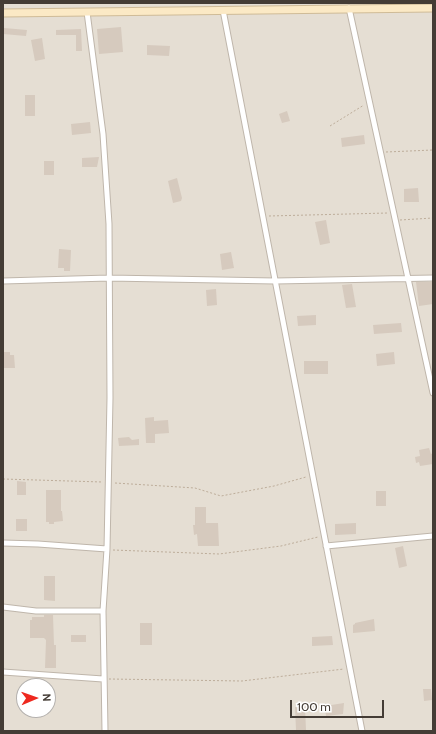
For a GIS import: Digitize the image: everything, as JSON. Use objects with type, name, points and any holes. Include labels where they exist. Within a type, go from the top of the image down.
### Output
[{"type":"street","points":[[349,8],[433,393]]},
{"type":"street","points":[[3,13],[433,8]]},
{"type":"street","points":[[223,10],[362,731]]},
{"type":"street","points":[[87,12],[103,134],[109,224],[107,549],[103,611],[105,731]]},
{"type":"street","points":[[3,281],[109,278],[275,281],[433,278]]},
{"type":"street","points":[[326,546],[433,536]]},
{"type":"street","points":[[3,543],[107,549]]},
{"type":"street","points":[[3,607],[36,610],[103,611]]},
{"type":"street","points":[[3,672],[103,679]]},
{"type":"path","points":[[330,126],[370,102]]},
{"type":"path","points":[[381,152],[433,150]]},
{"type":"path","points":[[263,216],[394,213]]},
{"type":"path","points":[[396,220],[433,218]]},
{"type":"path","points":[[3,480],[108,482],[195,488],[221,496],[274,486],[313,476]]},
{"type":"path","points":[[107,549],[219,554],[281,546],[324,536]]},
{"type":"path","points":[[103,679],[242,681],[350,669]]},
{"type":"shaded area","points":[[433,3],[433,731],[3,731],[3,4]]},
{"type":"building","points":[[121,27],[123,52],[99,54],[97,29]]},
{"type":"building","points":[[4,28],[27,30],[26,36],[3,34]]},
{"type":"building","points":[[81,29],[82,51],[76,51],[76,35],[56,35],[56,30]]},
{"type":"building","points":[[42,38],[45,59],[35,61],[31,40]]},
{"type":"building","points":[[147,45],[170,46],[169,56],[147,55]]},
{"type":"building","points":[[25,95],[35,95],[35,116],[25,116]]},
{"type":"building","points":[[287,111],[290,121],[282,123],[279,114]]},
{"type":"building","points":[[90,122],[91,133],[72,135],[71,124]]},
{"type":"building","points":[[364,135],[365,144],[342,147],[341,138]]},
{"type":"building","points":[[99,157],[97,167],[82,167],[82,158]]},
{"type":"building","points":[[44,161],[54,161],[54,175],[44,175]]},
{"type":"building","points":[[177,178],[182,198],[181,201],[173,203],[168,181]]},
{"type":"building","points":[[418,188],[419,202],[404,202],[404,189]]},
{"type":"building","points":[[326,220],[330,243],[320,245],[315,222]]},
{"type":"building","points":[[59,249],[71,250],[70,271],[64,271],[64,268],[58,268]]},
{"type":"building","points":[[231,252],[234,268],[222,270],[220,254]]},
{"type":"building","points":[[416,282],[433,282],[433,304],[419,306]]},
{"type":"building","points":[[352,284],[356,307],[346,308],[342,285]]},
{"type":"building","points":[[216,289],[217,305],[207,306],[206,290]]},
{"type":"building","points":[[316,315],[316,325],[298,326],[297,316]]},
{"type":"building","points":[[401,323],[402,332],[374,334],[373,325]]},
{"type":"building","points":[[4,352],[10,352],[10,355],[14,355],[15,368],[4,368]]},
{"type":"building","points":[[394,352],[395,364],[377,366],[376,354]]},
{"type":"building","points":[[304,361],[328,361],[328,374],[304,374]]},
{"type":"building","points":[[154,417],[154,421],[168,420],[169,433],[155,434],[155,443],[146,443],[145,418]]},
{"type":"building","points":[[129,437],[132,440],[139,439],[139,445],[119,446],[118,438]]},
{"type":"building","points":[[429,448],[431,454],[433,453],[433,464],[420,466],[419,462],[416,463],[415,457],[420,456],[419,450]]},
{"type":"building","points":[[17,481],[26,482],[26,495],[17,495]]},
{"type":"building","points":[[46,490],[61,490],[61,511],[63,521],[54,522],[54,524],[49,524],[49,522],[46,522]]},
{"type":"building","points":[[376,491],[386,491],[386,506],[376,506]]},
{"type":"building","points":[[195,507],[206,507],[206,523],[218,523],[219,546],[198,546],[197,534],[194,535],[193,525],[195,525]]},
{"type":"building","points":[[16,519],[27,519],[27,531],[16,531]]},
{"type":"building","points":[[356,523],[356,534],[335,535],[335,524]]},
{"type":"building","points":[[403,546],[407,566],[399,568],[395,548]]},
{"type":"building","points":[[44,576],[55,576],[55,601],[44,600]]},
{"type":"building","points":[[44,615],[53,615],[54,645],[56,645],[56,668],[45,668],[46,640],[44,638],[30,638],[30,620],[32,620],[32,617],[44,617]]},
{"type":"building","points":[[374,619],[375,631],[353,633],[353,625],[355,623]]},
{"type":"building","points":[[140,623],[152,623],[152,645],[140,645]]},
{"type":"building","points":[[71,635],[86,635],[86,642],[71,642]]},
{"type":"building","points":[[332,636],[333,645],[312,646],[312,637]]},
{"type":"building","points":[[423,689],[431,689],[432,700],[424,701]]},
{"type":"building","points":[[344,703],[343,714],[326,716],[325,706]]},
{"type":"building","points":[[295,707],[305,707],[306,730],[296,730]]}]
